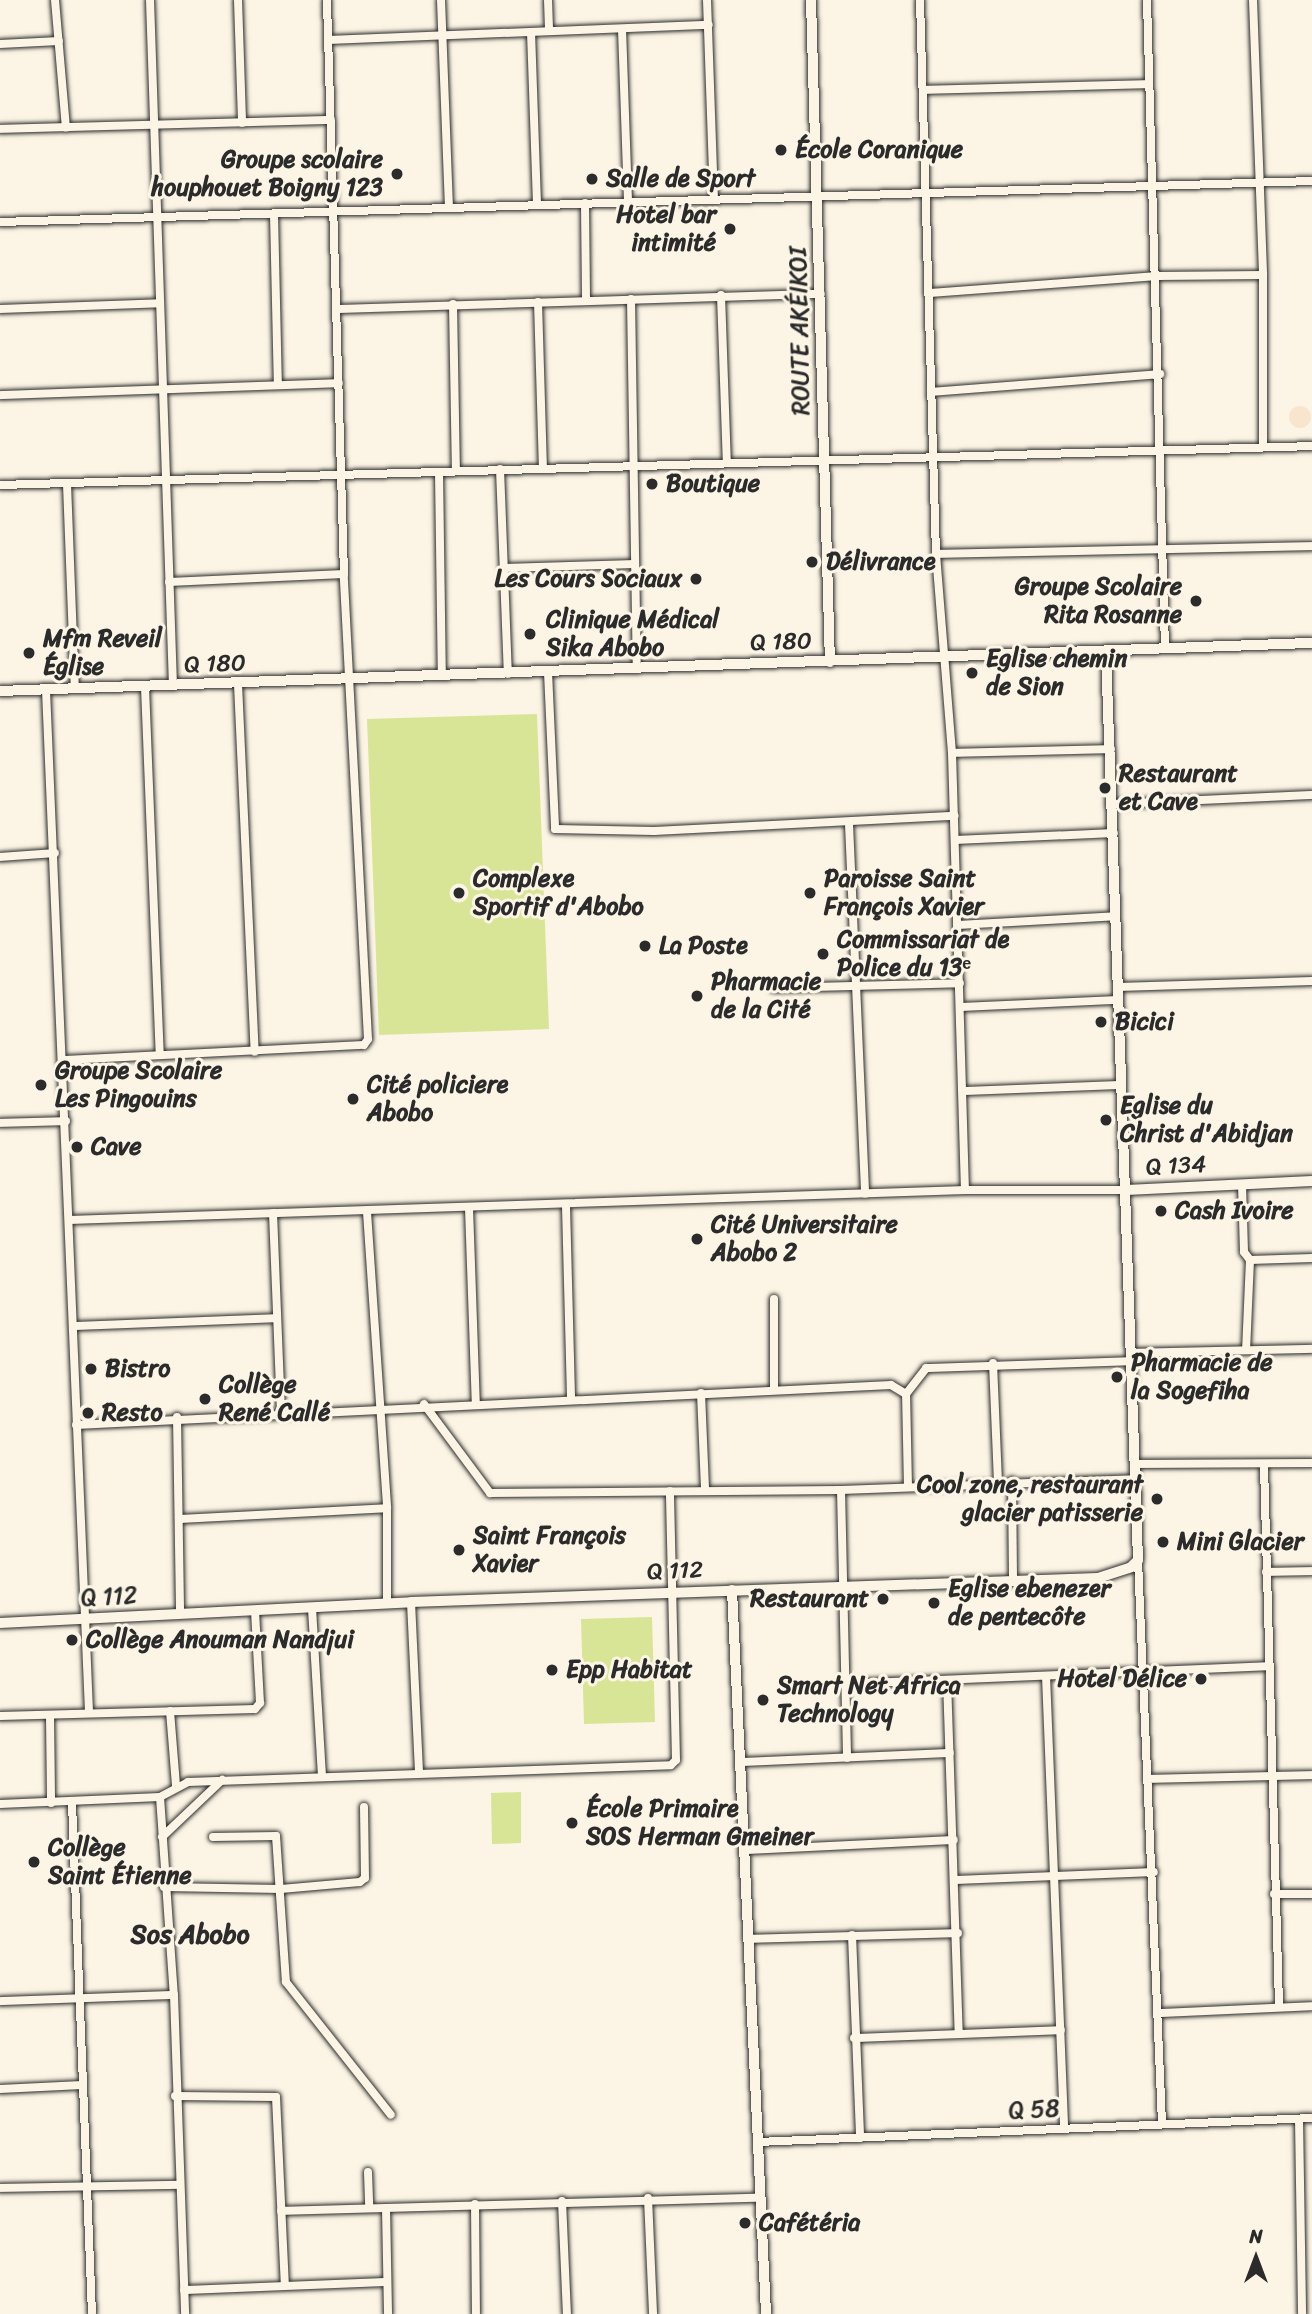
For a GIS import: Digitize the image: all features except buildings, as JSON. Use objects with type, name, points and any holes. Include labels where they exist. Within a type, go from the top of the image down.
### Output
[{"type":"street","points":[[55,0],[66,128]]},
{"type":"street","points":[[150,0],[173,686]]},
{"type":"street","points":[[238,0],[242,123]]},
{"type":"street","points":[[65,1060],[364,1045],[368,1039],[344,574],[339,309],[327,0]]},
{"type":"street","points":[[441,0],[449,208]]},
{"type":"street","points":[[548,0],[549,31]]},
{"type":"street","points":[[708,0],[714,200]]},
{"type":"street","name":"ROUTE AKÉIKOI","points":[[811,0],[830,662]]},
{"type":"street","points":[[920,0],[936,554],[956,840],[965,1190]]},
{"type":"street","points":[[1147,0],[1160,373],[1161,547],[1165,648]]},
{"type":"street","points":[[1253,0],[1263,275],[1263,446]]},
{"type":"street","points":[[328,40],[709,26]]},
{"type":"street","points":[[622,29],[628,201]]},
{"type":"street","points":[[531,32],[537,205]]},
{"type":"street","points":[[0,44],[59,41]]},
{"type":"street","points":[[923,90],[1149,84]]},
{"type":"street","points":[[0,129],[331,120]]},
{"type":"street","points":[[0,222],[1312,181]]},
{"type":"street","points":[[585,202],[586,300]]},
{"type":"street","points":[[274,214],[278,384]]},
{"type":"street","points":[[930,293],[1157,276],[1263,275]]},
{"type":"street","points":[[339,309],[721,295],[821,294]]},
{"type":"street","points":[[721,295],[727,463]]},
{"type":"street","points":[[631,299],[636,465],[637,668]]},
{"type":"street","points":[[538,302],[544,468]]},
{"type":"street","points":[[0,309],[160,303]]},
{"type":"street","points":[[453,304],[456,471]]},
{"type":"street","points":[[931,392],[1160,373]]},
{"type":"street","points":[[0,394],[339,383]]},
{"type":"street","points":[[0,485],[933,458],[1161,447],[1312,446]]},
{"type":"street","points":[[500,469],[508,674]]},
{"type":"street","points":[[439,472],[442,676]]},
{"type":"street","points":[[67,484],[75,689]]},
{"type":"street","points":[[936,554],[1161,547],[1312,547]]},
{"type":"street","points":[[504,568],[635,564]]},
{"type":"street","points":[[169,582],[344,574]]},
{"type":"street","name":"Q 180","points":[[0,691],[1312,643]]},
{"type":"street","points":[[1106,651],[1138,1560],[1160,2013],[1161,2123]]},
{"type":"street","points":[[548,672],[555,829],[654,831],[849,824],[954,816]]},
{"type":"street","points":[[238,684],[255,1052]]},
{"type":"street","points":[[145,687],[160,1055]]},
{"type":"street","points":[[46,690],[65,1060],[76,1425],[88,1619],[89,1713]]},
{"type":"street","points":[[952,753],[1111,749]]},
{"type":"street","points":[[1112,804],[1312,795]]},
{"type":"street","points":[[849,824],[865,1194]]},
{"type":"street","points":[[956,840],[1114,833]]},
{"type":"street","points":[[0,857],[55,853]]},
{"type":"street","points":[[957,925],[1116,916]]},
{"type":"street","points":[[1118,987],[1312,981]]},
{"type":"street","points":[[774,988],[960,983]]},
{"type":"street","points":[[961,1007],[1118,1000]]},
{"type":"street","points":[[963,1091],[1121,1085]]},
{"type":"street","points":[[0,1123],[66,1121]]},
{"type":"street","name":"Q 134","points":[[1126,1190],[1312,1181]]},
{"type":"street","points":[[1241,1184],[1244,1252],[1250,1260],[1246,1350]]},
{"type":"street","points":[[69,1220],[566,1206],[965,1190],[1126,1190]]},
{"type":"street","points":[[566,1206],[570,1398]]},
{"type":"street","points":[[468,1208],[476,1404]]},
{"type":"street","points":[[367,1212],[387,1508],[387,1604]]},
{"type":"street","points":[[273,1213],[281,1414]]},
{"type":"street","points":[[1250,1260],[1312,1258]]},
{"type":"street","points":[[774,1299],[774,1390]]},
{"type":"street","points":[[73,1326],[277,1318]]},
{"type":"street","points":[[908,1487],[906,1394],[926,1368],[1246,1350],[1312,1349]]},
{"type":"street","points":[[993,1363],[998,1482]]},
{"type":"street","points":[[76,1425],[380,1410],[424,1404],[476,1404],[891,1385],[906,1394]]},
{"type":"street","points":[[701,1394],[705,1489]]},
{"type":"street","points":[[424,1404],[490,1493],[705,1489],[841,1490],[1012,1481],[1135,1479]]},
{"type":"street","points":[[177,1418],[180,1614]]},
{"type":"street","points":[[1135,1464],[1312,1463]]},
{"type":"street","points":[[1264,1465],[1279,2007]]},
{"type":"street","points":[[1012,1481],[1013,1581]]},
{"type":"street","points":[[841,1490],[843,1684],[847,1758]]},
{"type":"street","points":[[0,1804],[72,1803],[160,1797],[176,1786],[222,1780],[674,1763],[670,1491]]},
{"type":"street","points":[[179,1519],[387,1508]]},
{"type":"street","name":"Q 112","points":[[0,1623],[411,1602],[1110,1577],[1138,1560]]},
{"type":"street","points":[[1266,1572],[1312,1571]]},
{"type":"street","points":[[732,1590],[766,2314]]},
{"type":"street","points":[[411,1602],[419,1772]]},
{"type":"street","points":[[312,1608],[322,1777]]},
{"type":"street","points":[[0,1716],[258,1707],[255,1611]]},
{"type":"street","points":[[843,1684],[1269,1666]]},
{"type":"street","points":[[1045,1676],[1056,1877],[1064,2128]]},
{"type":"street","points":[[947,1680],[958,1933],[959,2034]]},
{"type":"street","points":[[170,1711],[176,1786]]},
{"type":"street","points":[[50,1715],[51,1803]]},
{"type":"street","points":[[741,1762],[950,1753]]},
{"type":"street","points":[[1149,1779],[1312,1774]]},
{"type":"street","points":[[162,1837],[222,1780]]},
{"type":"street","points":[[160,1797],[173,1996],[178,2185],[185,2314]]},
{"type":"street","points":[[72,1803],[77,1999],[92,2314]]},
{"type":"street","points":[[164,1887],[281,1889],[360,1882],[365,1878],[364,1807]]},
{"type":"street","points":[[213,1838],[276,1836],[286,1982],[391,2115]]},
{"type":"street","points":[[746,1850],[954,1840]]},
{"type":"street","points":[[956,1880],[1154,1872]]},
{"type":"street","points":[[1274,1894],[1312,1894]]},
{"type":"street","points":[[748,1939],[958,1933]]},
{"type":"street","points":[[852,1935],[860,2138]]},
{"type":"street","points":[[0,2001],[173,1996]]},
{"type":"street","points":[[1160,2013],[1312,2006]]},
{"type":"street","points":[[854,2038],[1061,2030]]},
{"type":"street","points":[[0,2089],[82,2085]]},
{"type":"street","points":[[175,2096],[275,2097],[285,2285]]},
{"type":"street","name":"Q 58","points":[[758,2142],[1312,2118]]},
{"type":"street","points":[[1298,2119],[1307,2217],[1302,2314]]},
{"type":"street","points":[[368,2172],[369,2208]]},
{"type":"street","points":[[0,2188],[178,2185]]},
{"type":"street","points":[[648,2198],[653,2314]]},
{"type":"street","points":[[281,2211],[562,2200],[760,2198]]},
{"type":"street","points":[[562,2200],[567,2314]]},
{"type":"street","points":[[475,2204],[476,2314]]},
{"type":"street","points":[[386,2208],[388,2314]]},
{"type":"street","points":[[184,2290],[387,2283]]},
{"type":"shaded area","points":[[1300,406],[1308,409],[1311,417],[1308,425],[1300,428],[1292,425],[1289,417],[1292,409]]},
{"type":"green space","name":"Complexe Sportif d'Abobo","points":[[537,714],[549,1029],[379,1035],[367,719]]},
{"type":"green space","points":[[652,1617],[655,1722],[584,1724],[581,1619]]},
{"type":"green space","points":[[521,1792],[521,1843],[492,1844],[491,1793]]},
{"type":"place","name":"École Coranique","points":[[781,150]]},
{"type":"place","name":"Groupe scolaire houphouet Boigny 123","points":[[397,174]]},
{"type":"place","name":"Salle de Sport","points":[[592,179]]},
{"type":"place","name":"Hotel bar intimité","points":[[730,229]]},
{"type":"place","name":"Boutique","points":[[652,484]]},
{"type":"place","name":"Délivrance","points":[[812,562]]},
{"type":"place","name":"Les Cours Sociaux","points":[[696,579]]},
{"type":"place","name":"Groupe Scolaire Rita Rosanne","points":[[1196,601]]},
{"type":"place","name":"Clinique Médical Sika Abobo","points":[[530,634]]},
{"type":"place","name":"Mfm Reveil Église","points":[[29,653]]},
{"type":"place","name":"Eglise chemin de Sion","points":[[972,673]]},
{"type":"place","name":"Restaurant et Cave","points":[[1105,788]]},
{"type":"place","name":"Complexe Sportif d'Abobo","points":[[459,893]]},
{"type":"place","name":"Paroisse Saint François Xavier","points":[[810,893]]},
{"type":"place","name":"La Poste","points":[[645,946]]},
{"type":"place","name":"Commissariat de Police du 13ᵉ","points":[[823,954]]},
{"type":"place","name":"Pharmacie de la Cité","points":[[697,996]]},
{"type":"place","name":"Bicici","points":[[1101,1022]]},
{"type":"place","name":"Groupe Scolaire Les Pingouins","points":[[41,1085]]},
{"type":"place","name":"Cité policiere Abobo","points":[[353,1099]]},
{"type":"place","name":"Eglise du Christ d'Abidjan","points":[[1106,1120]]},
{"type":"place","name":"Cave","points":[[77,1147]]},
{"type":"place","name":"Cash Ivoire","points":[[1161,1211]]},
{"type":"place","name":"Cité Universitaire Abobo 2","points":[[697,1239]]},
{"type":"place","name":"Bistro","points":[[91,1369]]},
{"type":"place","name":"Pharmacie de la Sogefiha","points":[[1117,1377]]},
{"type":"place","name":"Collège René Callé","points":[[205,1399]]},
{"type":"place","name":"Resto","points":[[88,1413]]},
{"type":"place","name":"Cool zone, restaurant glacier patisserie","points":[[1157,1499]]},
{"type":"place","name":"Mini Glacier","points":[[1163,1542]]},
{"type":"place","name":"Saint François Xavier","points":[[459,1550]]},
{"type":"place","name":"Restaurant","points":[[883,1599]]},
{"type":"place","name":"Eglise ebenezer de pentecôte","points":[[934,1603]]},
{"type":"place","name":"Collège Anouman Nandjui","points":[[72,1640]]},
{"type":"place","name":"Epp Habitat","points":[[552,1670]]},
{"type":"place","name":"Hotel Délice","points":[[1201,1679]]},
{"type":"place","name":"Smart Net Africa Technology","points":[[763,1700]]},
{"type":"place","name":"École Primaire SOS Herman Gmeiner","points":[[572,1823]]},
{"type":"place","name":"Collège Saint Étienne","points":[[34,1862]]},
{"type":"place","name":"Cafétéria","points":[[745,2223]]},
{"type":"district","name":"Sos Abobo","points":[[190,1935]]}]
